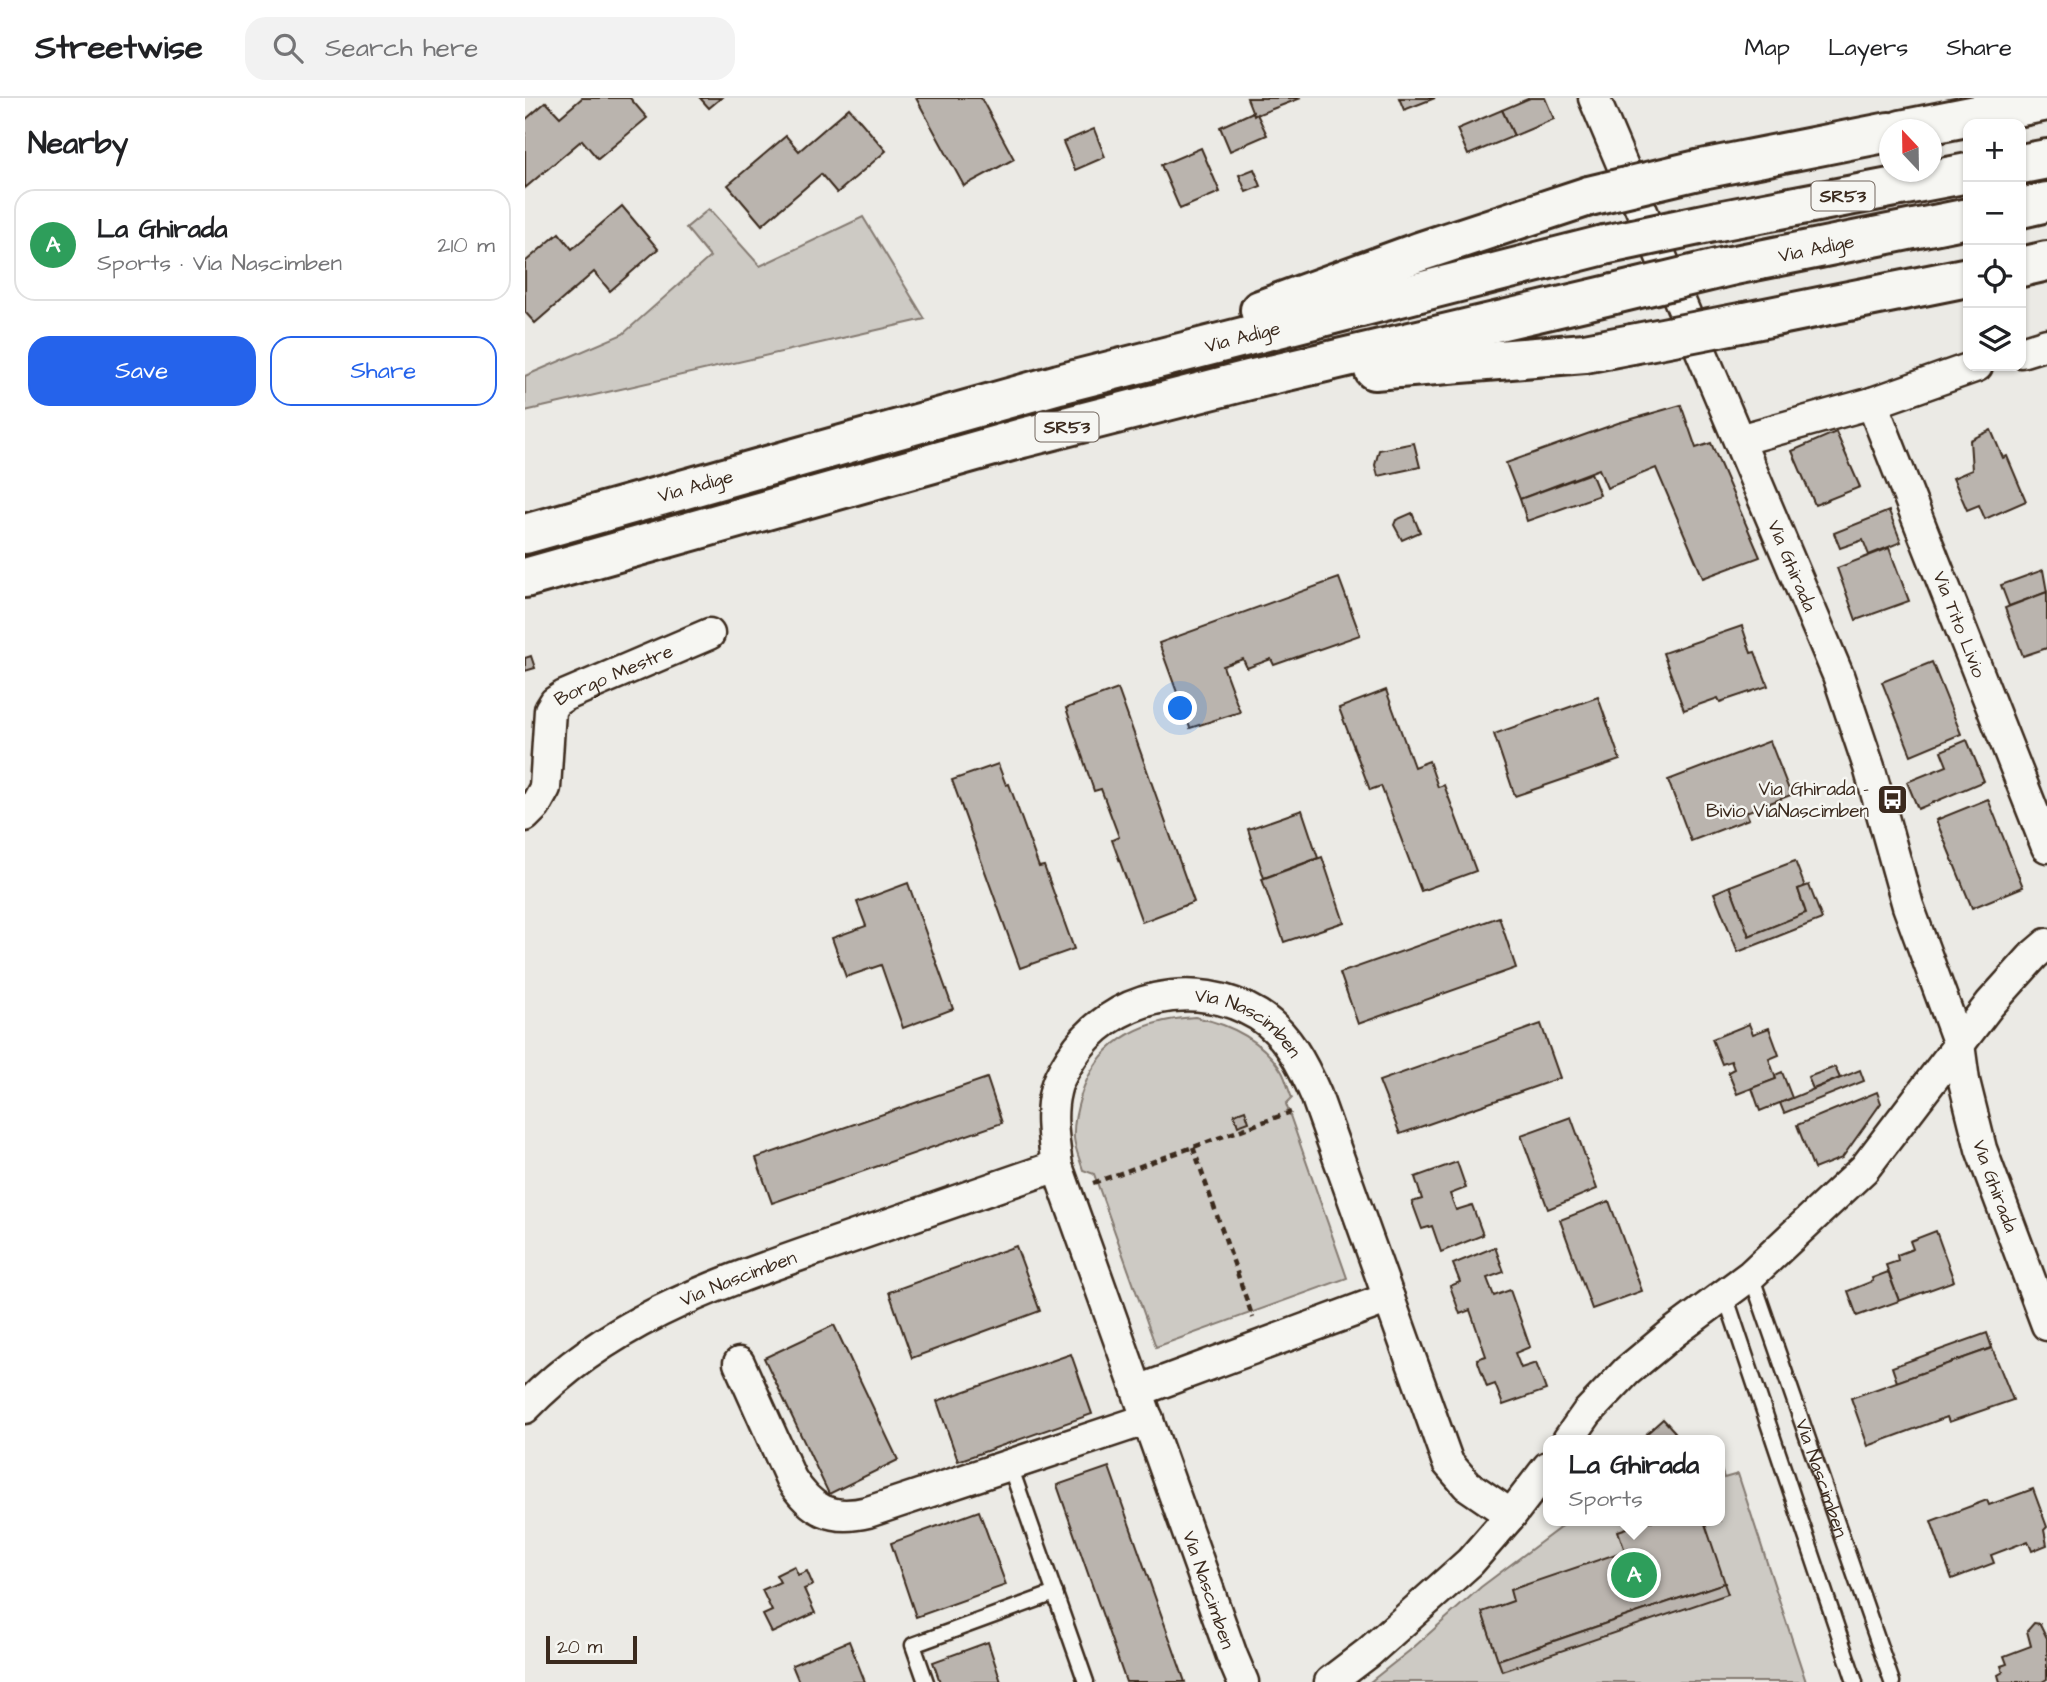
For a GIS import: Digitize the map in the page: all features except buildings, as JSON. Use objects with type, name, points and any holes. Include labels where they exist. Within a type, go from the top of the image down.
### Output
[{"type":"highway","points":[[1942,122],[2047,101]]},
{"type":"highway","points":[[1059,384],[1419,252],[1589,196],[1702,169],[1879,134]]},
{"type":"highway","points":[[2026,163],[2047,159]]},
{"type":"highway","name":"Via Adige","points":[[525,534],[1059,384],[1604,245],[1766,210],[1963,174]]},
{"type":"highway","points":[[2026,207],[2047,202]]},
{"type":"highway","name":"Via Adige","points":[[525,578],[1022,438],[1249,380],[1730,266],[1963,219]]},
{"type":"highway","points":[[2026,266],[2047,261]]},
{"type":"highway","points":[[1249,380],[1584,353],[1963,278]]},
{"type":"street","name":"Via Ghirada","points":[[1594,98],[1838,675],[1869,766],[1908,906],[1959,1044],[1963,1081],[1981,1149],[2047,1325]]},
{"type":"street","points":[[2026,350],[2047,344]]},
{"type":"street","points":[[1739,440],[1872,403],[1963,371]]},
{"type":"street","name":"Via Tito Livio","points":[[1872,403],[2047,847]]},
{"type":"street","name":"Borgo Mestre","points":[[525,816],[535,806],[545,788],[550,710],[555,702],[709,634]]},
{"type":"street","points":[[1572,1435],[1587,1413],[1627,1371],[1751,1275],[1864,1169],[1990,1004],[2047,944]]},
{"type":"street","name":"Via Nascimben","points":[[1243,1682],[1057,1166],[1052,1128],[1055,1091],[1079,1045],[1119,1012],[1168,995],[1201,995],[1231,1001],[1260,1016],[1274,1028],[1304,1066],[1448,1463],[1467,1485],[1511,1516]]},
{"type":"street","name":"Via Nascimben","points":[[525,1408],[541,1391],[583,1357],[671,1304],[736,1278],[1057,1166]]},
{"type":"street","points":[[739,1363],[791,1479],[800,1493],[813,1506],[826,1512],[856,1515],[1010,1466],[1389,1298]]},
{"type":"street","points":[[1330,1682],[1470,1562],[1511,1516],[1543,1474]]},
{"type":"lane","name":"Via Nascimben","points":[[1751,1275],[1892,1682]]},
{"type":"lane","name":"Via Nascimben","points":[[1725,1295],[1854,1682]]},
{"type":"lane","points":[[1010,1466],[1086,1682]]},
{"type":"lane","points":[[926,1682],[913,1645],[1055,1593]]},
{"type":"path","points":[[1093,1183],[1291,1112]]},
{"type":"path","points":[[1193,1147],[1254,1319]]},
{"type":"shaded area","points":[[709,209],[760,266],[863,217],[925,319],[525,411],[525,376],[623,334],[710,257],[686,228]]},
{"type":"shaded area","points":[[1195,1017],[1244,1035],[1265,1051],[1282,1072],[1292,1098],[1286,1104],[1347,1278],[1156,1347],[1094,1174],[1083,1170],[1075,1142],[1075,1122],[1081,1095],[1089,1076],[1110,1047],[1124,1037],[1157,1023]]},
{"type":"shaded area","points":[[1738,1474],[1806,1682],[1370,1682],[1413,1648],[1481,1587],[1562,1526],[1725,1526],[1725,1478]]},
{"type":"place","name":"Via Ghirada - Bivio ViaNascimben","points":[[1892,800]]},
{"type":"place","name":"La Ghirada","points":[[1634,1575]]}]
